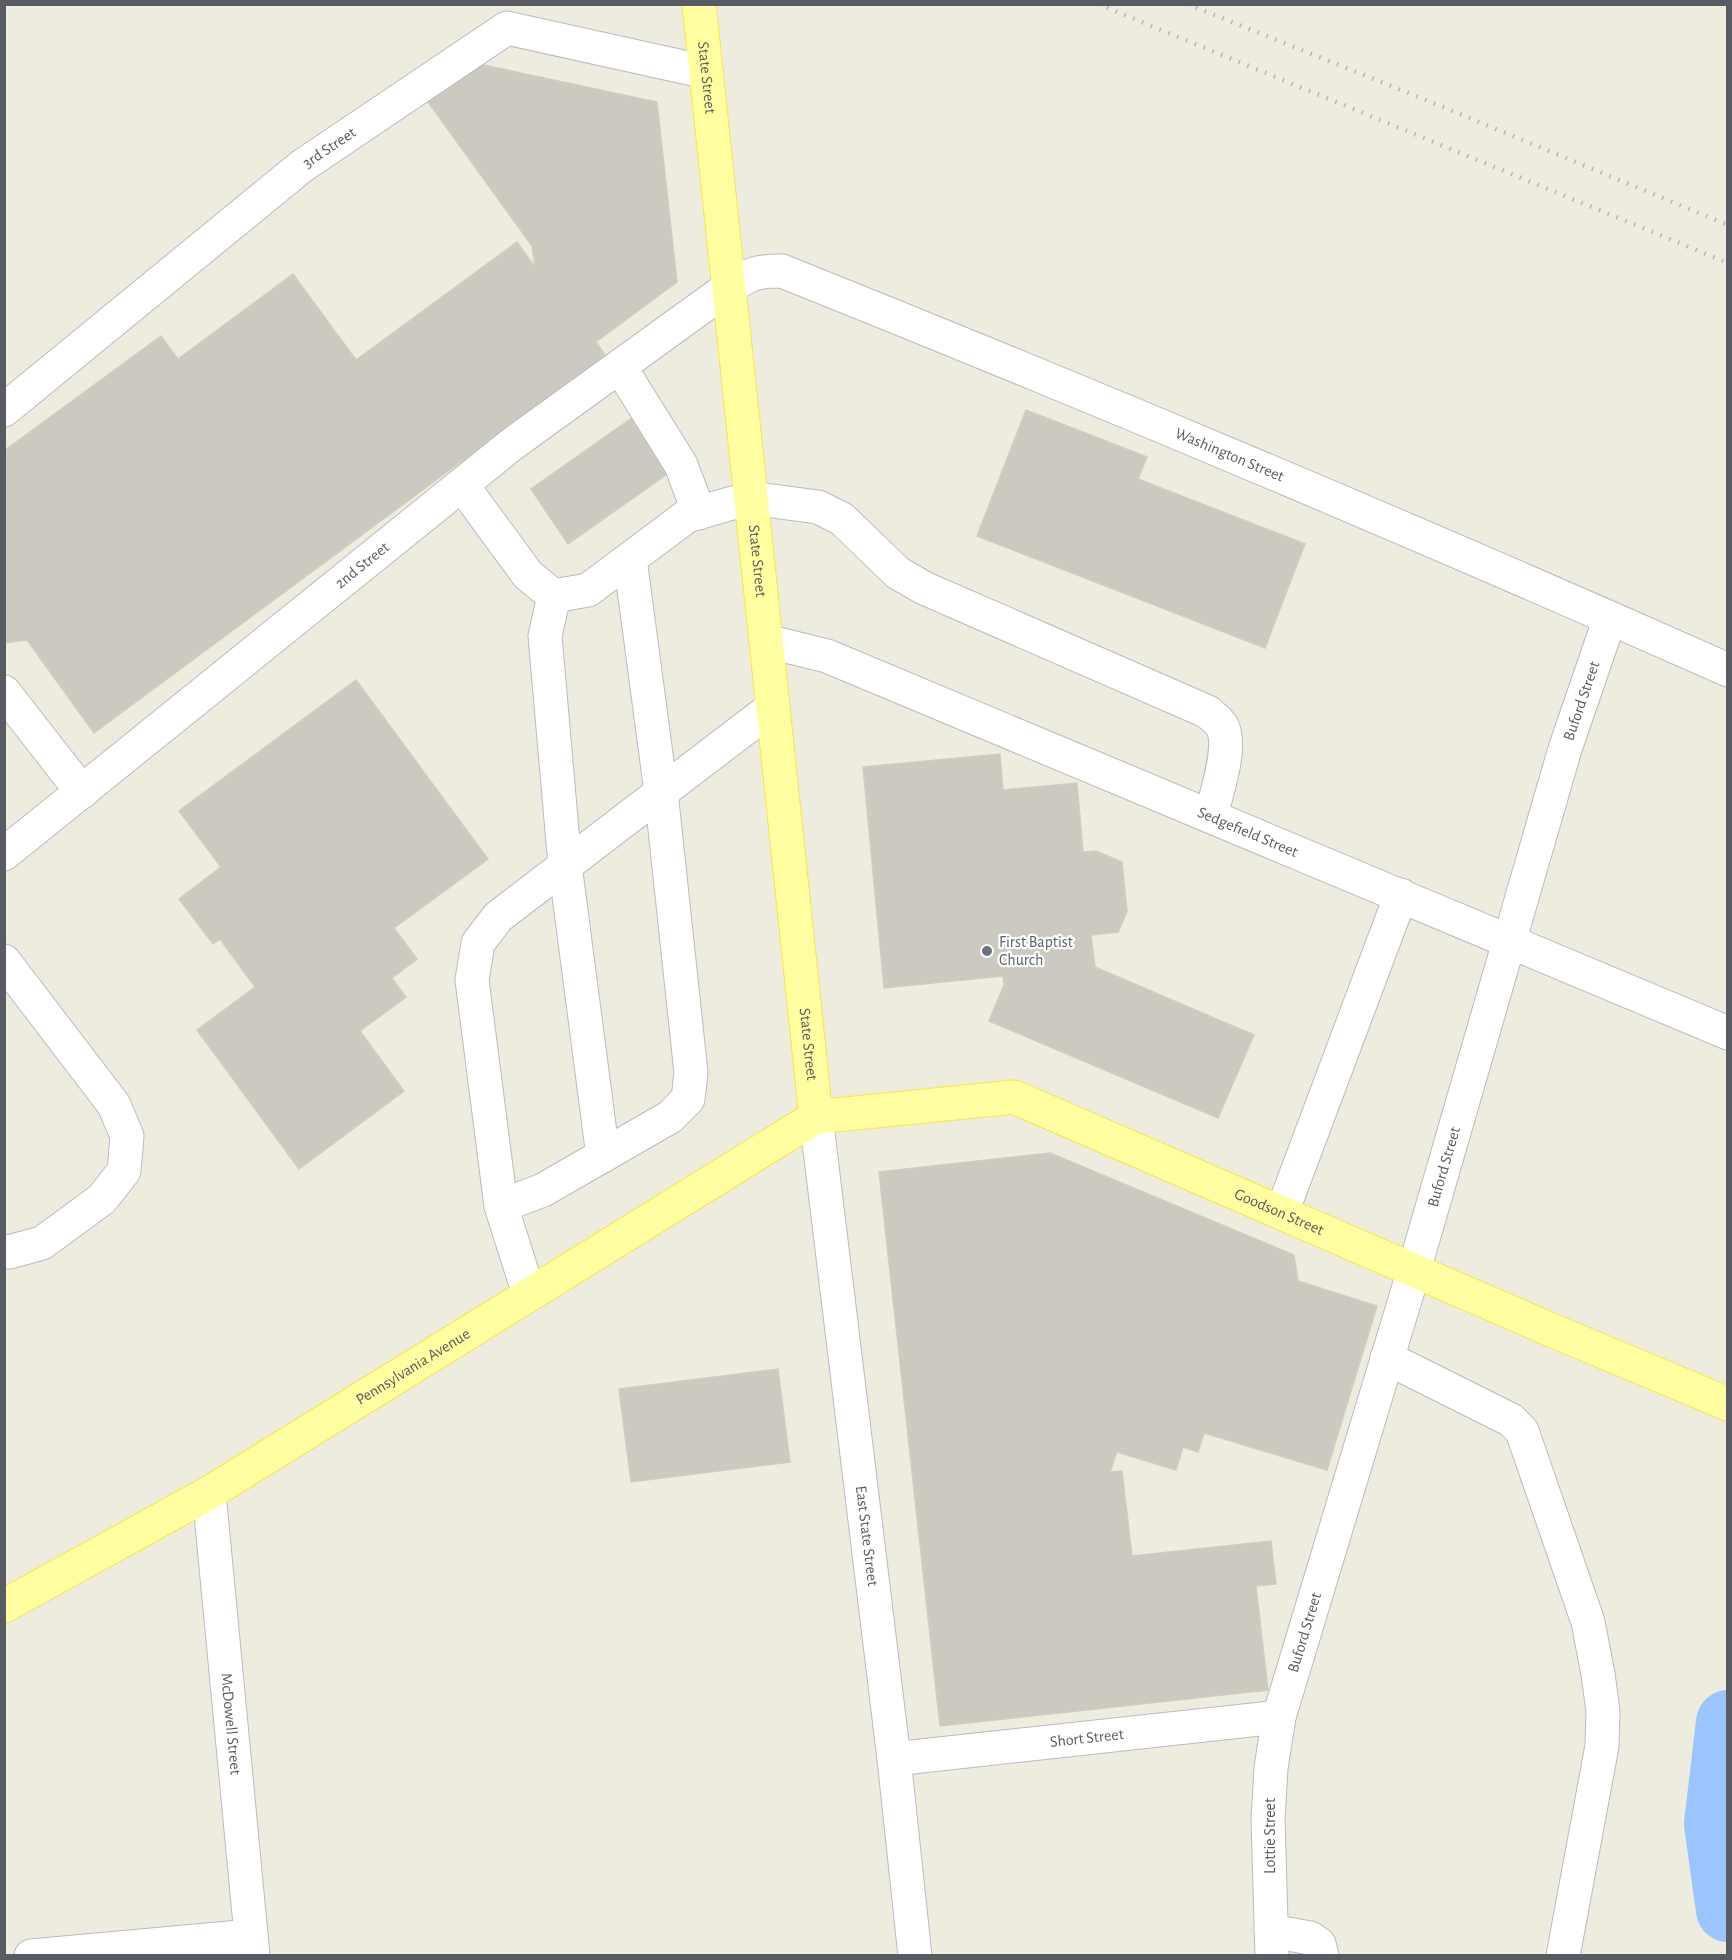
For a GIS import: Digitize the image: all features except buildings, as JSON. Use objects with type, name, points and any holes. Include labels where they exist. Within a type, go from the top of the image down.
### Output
[{"type":"main road","name":"State Street","points":[[699,4],[816,1117]]},
{"type":"main road","name":"Goodson Street","points":[[816,1117],[1014,1097],[1728,1404]]},
{"type":"main road","name":"Pennsylvania Avenue","points":[[4,1606],[209,1493],[816,1117]]},
{"type":"street","name":"3rd Street","points":[[4,410],[302,166],[507,28],[706,72]]},
{"type":"street","name":"Washington Street","points":[[728,288],[751,274],[762,271],[782,271],[1049,378],[1728,670]]},
{"type":"street","name":"2nd Street","points":[[4,854],[511,446],[728,288]]},
{"type":"street","points":[[620,367],[681,465],[699,513]]},
{"type":"street","points":[[462,485],[528,575],[554,596],[588,590],[687,516],[750,498],[818,507],[842,519],[898,573],[924,588],[1208,712],[1222,726],[1226,741],[1211,816]]},
{"type":"street","points":[[501,1206],[543,1190],[670,1118],[687,1099],[691,1073],[661,792],[630,558]]},
{"type":"street","points":[[554,596],[545,636],[565,865],[603,1156]]},
{"type":"street","name":"Buford Street","points":[[1279,1717],[1414,1270],[1566,749],[1610,618]]},
{"type":"street","name":"Sedgefield Street","points":[[766,641],[827,656],[1728,1033]]},
{"type":"street","points":[[4,692],[82,792]]},
{"type":"street","points":[[529,1294],[501,1206],[472,980],[478,943],[498,917],[773,707]]},
{"type":"street","points":[[1282,1212],[1401,895]]},
{"type":"street","points":[[4,960],[114,1104],[127,1136],[124,1171],[102,1199],[42,1244],[9,1252],[4,1251]]},
{"type":"street","name":"East State Street","points":[[816,1117],[894,1759],[915,1956]]},
{"type":"street","points":[[1387,1358],[1510,1420],[1522,1431],[1588,1622],[1603,1711],[1602,1746],[1563,1956]]},
{"type":"street","name":"McDowell Street","points":[[209,1493],[252,1946]]},
{"type":"street","name":"Short Street","points":[[894,1759],[1279,1717]]},
{"type":"street","name":"Lottie Street","points":[[1271,1943],[1268,1819],[1271,1768],[1279,1717]]},
{"type":"street","points":[[1271,1943],[1310,1938],[1319,1944],[1322,1956]]},
{"type":"street","points":[[31,1956],[252,1946]]},
{"type":"waterway","points":[[1728,1722],[1716,1824],[1728,1910]]},
{"type":"railway","points":[[1098,4],[1728,263]]},
{"type":"railway","points":[[1187,4],[1728,225]]},
{"type":"place","name":"First Baptist Church","points":[[987,951]]}]
